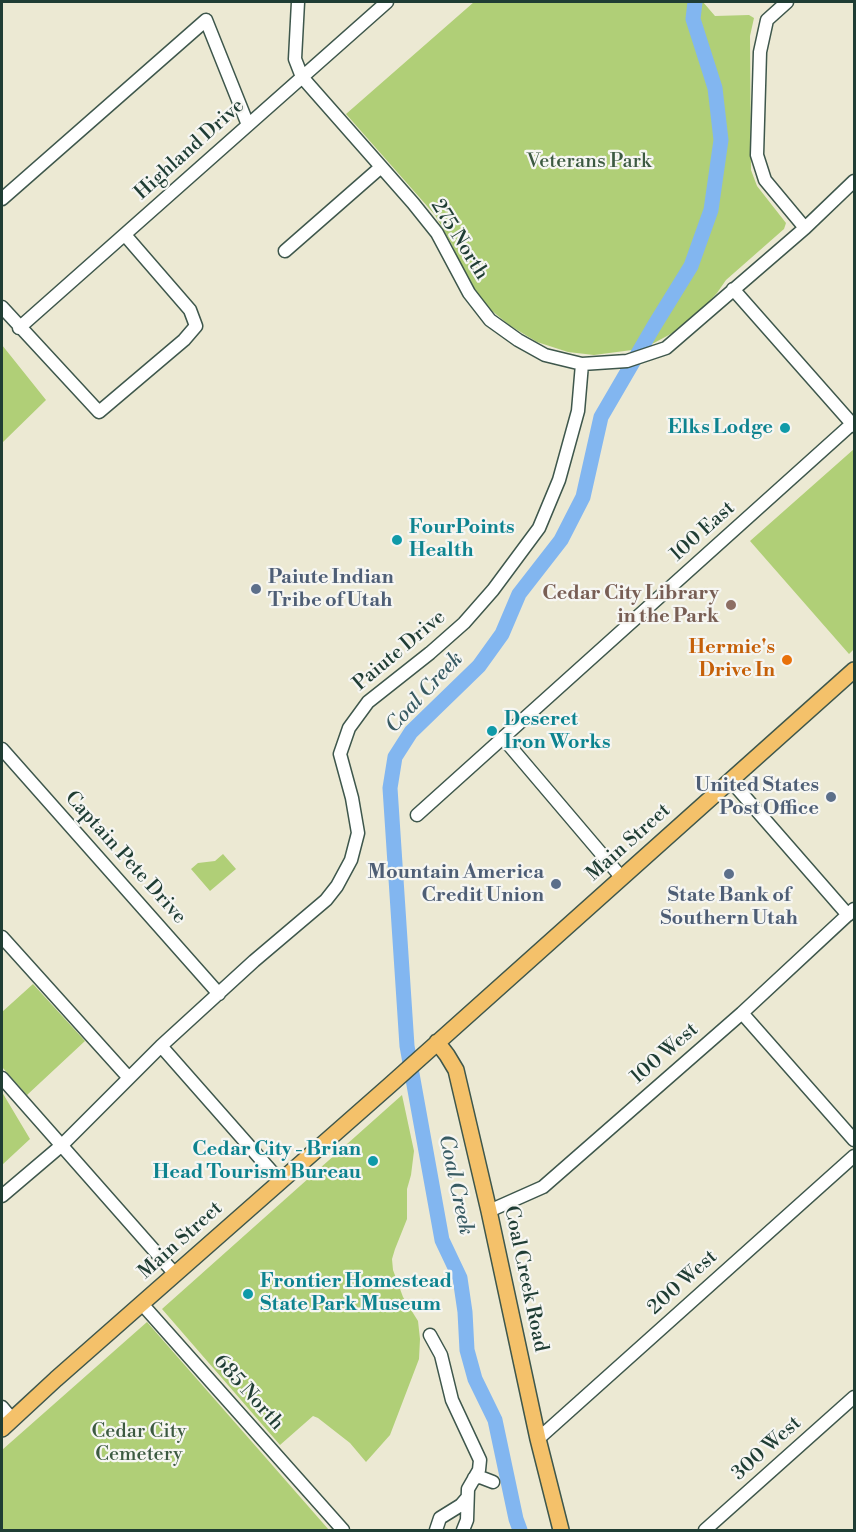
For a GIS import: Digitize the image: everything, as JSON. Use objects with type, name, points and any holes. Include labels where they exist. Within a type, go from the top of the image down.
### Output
[{"type":"main road","name":"Main Street","points":[[7,1424],[855,670]]},
{"type":"main road","name":"Coal Creek Road","points":[[437,1042],[456,1070],[538,1439],[561,1530]]},
{"type":"street","points":[[298,2],[295,58],[302,77]]},
{"type":"street","name":"Highland Drive","points":[[19,328],[387,2]]},
{"type":"street","points":[[787,2],[767,20],[760,52],[757,155],[765,180],[805,228]]},
{"type":"street","points":[[2,199],[206,20],[248,125]]},
{"type":"street","name":"275 North","points":[[302,77],[437,233],[469,293],[490,320],[518,340],[545,355],[582,364],[603,364],[627,361],[666,348],[733,289]]},
{"type":"street","points":[[285,251],[381,167]]},
{"type":"street","points":[[854,424],[733,289],[805,228],[855,181]]},
{"type":"street","points":[[2,307],[99,412],[184,340],[196,326],[190,310],[124,235]]},
{"type":"street","name":"Paiute Drive","points":[[2,1196],[62,1145],[161,1046],[254,961],[326,900],[337,886],[351,860],[358,833],[352,798],[340,754],[349,728],[368,702],[464,623],[493,590],[539,528],[559,480],[578,411],[582,364]]},
{"type":"street","name":"100 East","points":[[417,814],[854,424]]},
{"type":"street","points":[[503,738],[622,878]]},
{"type":"street","name":"Captain Pete Drive","points":[[2,749],[219,994]]},
{"type":"street","points":[[731,780],[851,912]]},
{"type":"street","name":"100 West","points":[[489,1212],[543,1187],[742,1012],[851,912]]},
{"type":"street","points":[[2,937],[129,1078]]},
{"type":"street","points":[[742,1012],[855,1140]]},
{"type":"street","points":[[161,1046],[280,1182]]},
{"type":"street","points":[[2,1078],[175,1274]]},
{"type":"street","name":"200 West","points":[[538,1439],[855,1156]]},
{"type":"street","name":"685 North","points":[[142,1304],[343,1530]]},
{"type":"street","points":[[430,1335],[441,1355],[452,1400],[480,1460],[480,1477],[493,1482]]},
{"type":"street","name":"300 West","points":[[705,1530],[855,1397]]},
{"type":"street","points":[[2,1407],[7,1424]]},
{"type":"street","points":[[464,1530],[467,1520],[468,1489],[481,1471]]},
{"type":"street","points":[[436,1530],[440,1518],[461,1505],[467,1498]]},
{"type":"green space","name":"Veterans Park","points":[[474,2],[703,2],[715,16],[749,15],[754,18],[750,36],[751,170],[757,186],[786,223],[784,229],[726,280],[705,306],[678,330],[654,343],[632,350],[594,355],[568,352],[537,342],[509,325],[485,305],[468,280],[435,215],[346,114]]},
{"type":"green space","points":[[2,345],[46,400],[2,443]]},
{"type":"green space","points":[[854,449],[854,649],[849,654],[750,541]]},
{"type":"green space","points":[[223,854],[236,869],[210,891],[191,869],[198,863],[215,861]]},
{"type":"green space","points":[[33,984],[85,1041],[27,1095],[2,1067],[2,1012]]},
{"type":"green space","points":[[2,1092],[30,1139],[2,1165]]},
{"type":"green space","points":[[402,1095],[414,1151],[407,1189],[407,1219],[392,1259],[393,1270],[403,1297],[418,1321],[419,1359],[390,1435],[366,1462],[350,1443],[313,1416],[280,1445],[162,1309]]},
{"type":"green space","name":"Cedar City Cemetery","points":[[147,1322],[329,1530],[2,1530],[2,1450]]},
{"type":"waterway","name":"Coal Creek","points":[[520,1530],[495,1420],[475,1379],[467,1350],[460,1278],[442,1240],[407,1046],[390,788],[395,757],[411,732],[479,666],[502,634],[519,594],[561,540],[583,497],[601,417],[691,266],[711,210],[721,140],[715,88],[693,19],[695,2]]},
{"type":"place","name":"Elks Lodge","points":[[785,428]]},
{"type":"place","name":"FourPoints Health","points":[[397,540]]},
{"type":"place","name":"Paiute Indian Tribe of Utah","points":[[256,589]]},
{"type":"place","name":"Cedar City Library in the Park","points":[[731,605]]},
{"type":"place","name":"Hermie's Drive In","points":[[787,660]]},
{"type":"place","name":"Deseret Iron Works","points":[[492,731]]},
{"type":"place","name":"United States Post Office","points":[[831,797]]},
{"type":"place","name":"State Bank of Southern Utah","points":[[729,874]]},
{"type":"place","name":"Mountain America Credit Union","points":[[556,884]]},
{"type":"place","name":"Cedar City - Brian Head Tourism Bureau","points":[[373,1161]]},
{"type":"place","name":"Frontier Homestead State Park Museum","points":[[248,1294]]}]
